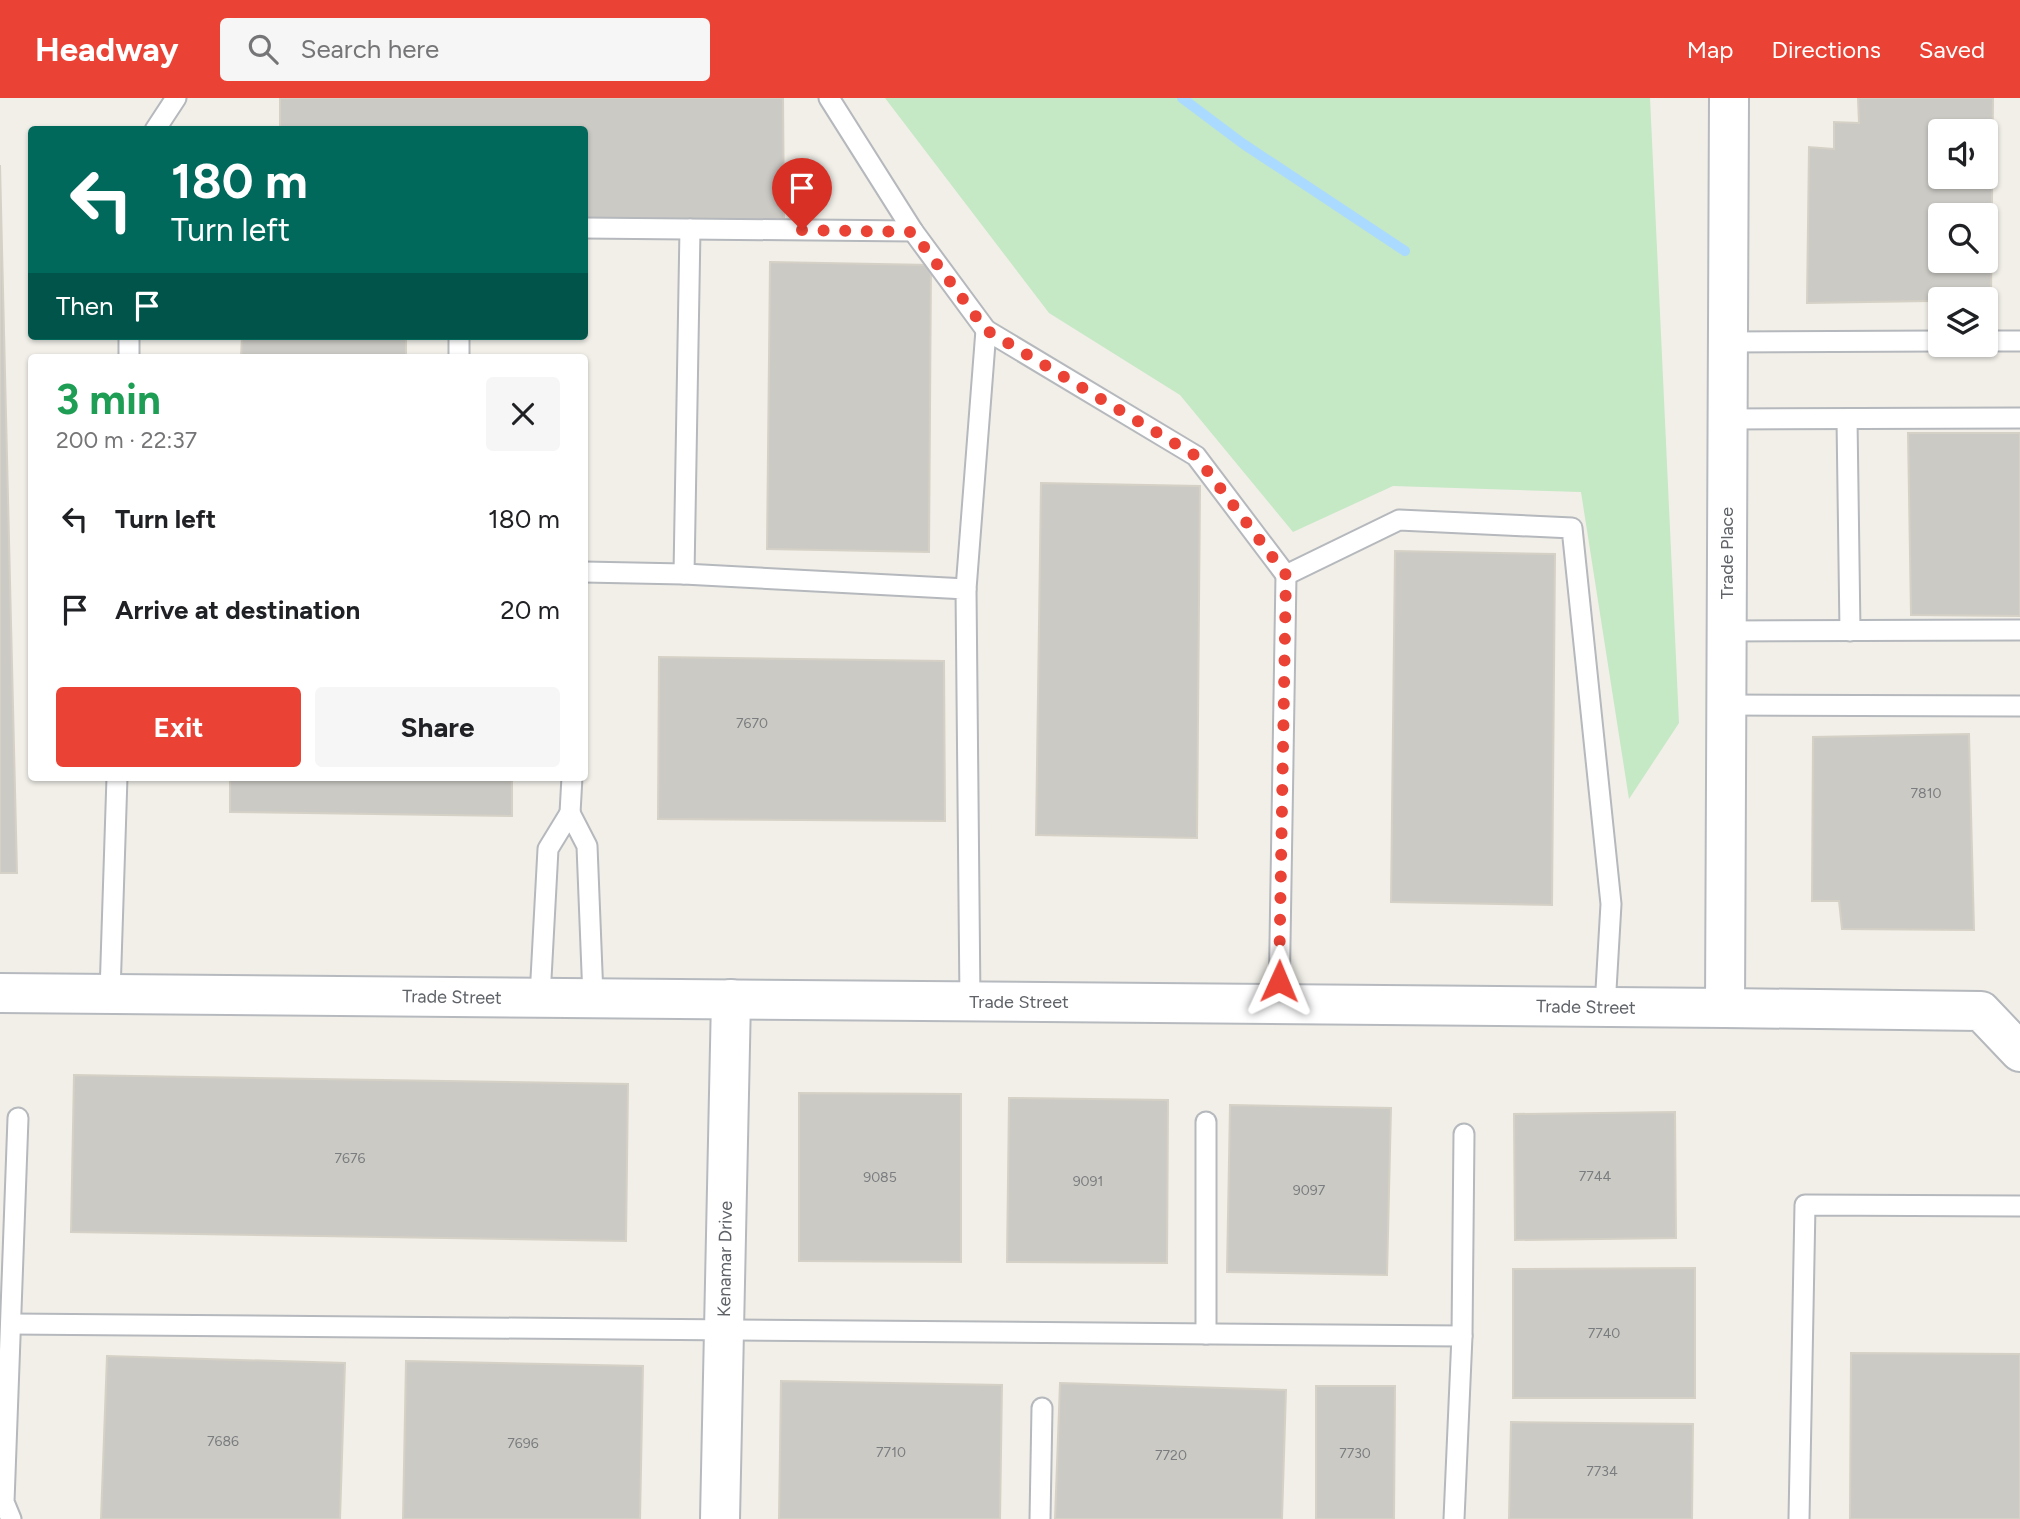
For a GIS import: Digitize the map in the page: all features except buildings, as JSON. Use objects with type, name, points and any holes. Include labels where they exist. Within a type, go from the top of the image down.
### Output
[{"type":"street","name":"Trade Place","points":[[1726,1008],[1729,98]]},
{"type":"street","name":"Trade Street","points":[[0,993],[1982,1012],[2020,1052]]},
{"type":"street","name":"Kenamar Drive","points":[[720,1519],[731,999]]},
{"type":"lane","points":[[158,126],[176,98]]},
{"type":"lane","points":[[829,98],[913,232],[986,330],[1196,456],[1286,575],[1279,1004]]},
{"type":"lane","points":[[588,228],[913,232]]},
{"type":"lane","points":[[684,574],[690,229]]},
{"type":"lane","points":[[970,1002],[967,589],[986,330]]},
{"type":"lane","points":[[1728,342],[1928,341]]},
{"type":"lane","points":[[1998,341],[2020,341]]},
{"type":"lane","points":[[1728,419],[2020,418]]},
{"type":"lane","points":[[1847,419],[1850,631]]},
{"type":"lane","points":[[1286,575],[1399,520],[1572,528],[1611,904],[1605,1007]]},
{"type":"lane","points":[[588,572],[684,574],[967,589]]},
{"type":"lane","points":[[1727,631],[2020,630]]},
{"type":"lane","points":[[1727,705],[2020,706]]},
{"type":"lane","points":[[110,993],[117,781]]},
{"type":"lane","points":[[540,998],[548,849],[570,813],[572,781]]},
{"type":"lane","points":[[570,813],[587,846],[593,998]]},
{"type":"lane","points":[[11,1519],[4,1502],[18,1118]]},
{"type":"lane","points":[[1206,1122],[1206,1334]]},
{"type":"lane","points":[[1454,1519],[1462,1336],[1464,1134]]},
{"type":"lane","points":[[1799,1519],[1805,1205],[2020,1206]]},
{"type":"lane","points":[[10,1324],[1462,1336]]},
{"type":"lane","points":[[1040,1519],[1042,1408]]},
{"type":"green space","points":[[885,98],[1650,98],[1679,723],[1629,799],[1581,492],[1393,486],[1293,532],[1180,395],[1049,313]]},
{"type":"waterway","points":[[1182,98],[1242,143],[1405,251]]},
{"type":"route","points":[[802,230],[913,232],[986,330],[1196,456],[1286,575],[1279,981]]}]
